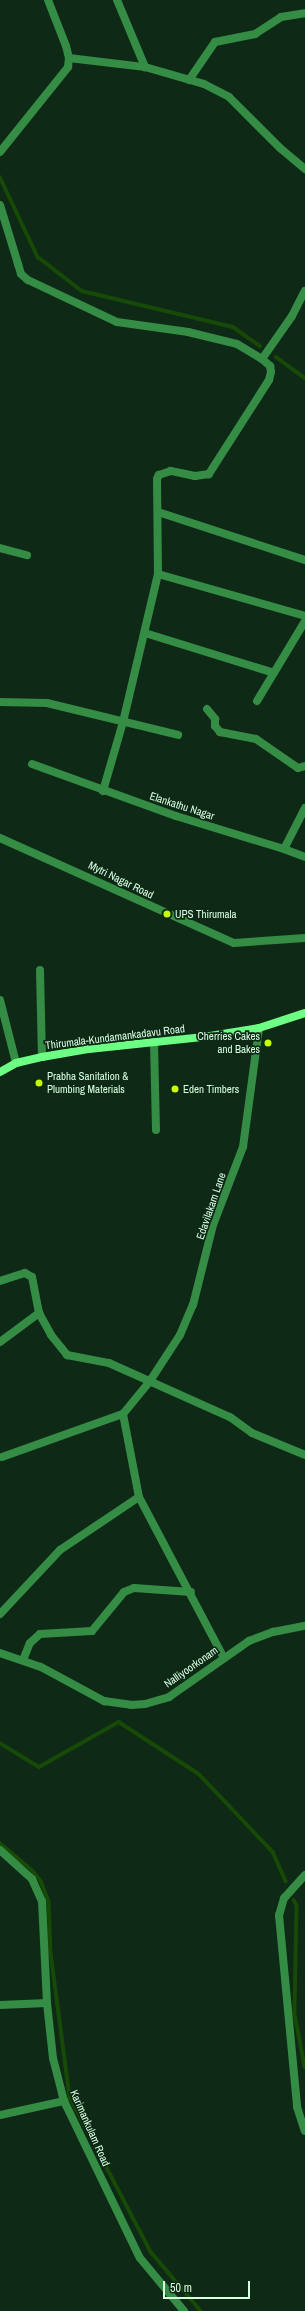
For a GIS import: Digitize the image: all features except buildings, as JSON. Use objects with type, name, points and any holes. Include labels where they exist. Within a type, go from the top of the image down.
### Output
[{"type":"main road","name":"Thirumala-Kundamankadavu Road","points":[[1,1069],[16,1063],[42,1057],[204,1037],[259,1028],[305,1013]]},
{"type":"street","points":[[0,152],[68,67],[69,58],[48,0]]},
{"type":"street","points":[[117,0],[145,67]]},
{"type":"street","points":[[189,80],[215,42],[255,34],[281,17],[305,13]]},
{"type":"street","points":[[69,58],[145,67],[189,80],[229,97],[280,148],[305,169]]},
{"type":"street","points":[[0,205],[20,269],[28,280],[117,322],[222,339],[237,344],[262,359],[270,366],[269,380],[220,459],[204,476],[171,471],[160,476],[157,484],[158,574],[123,722],[103,791]]},
{"type":"street","points":[[262,359],[292,316],[305,291]]},
{"type":"street","points":[[158,512],[305,560]]},
{"type":"street","points":[[0,548],[27,555]]},
{"type":"street","points":[[158,574],[305,616]]},
{"type":"street","points":[[257,701],[305,621]]},
{"type":"street","points":[[145,633],[274,673]]},
{"type":"street","points":[[0,702],[47,704],[178,735]]},
{"type":"street","points":[[207,709],[215,718],[215,726],[220,732],[256,739],[298,768],[305,766]]},
{"type":"street","name":"Elankathu Nagar","points":[[32,764],[103,791],[176,816],[284,849],[305,857]]},
{"type":"street","points":[[284,849],[305,808]]},
{"type":"street","name":"Mytri Nagar Road","points":[[0,838],[234,943],[305,938]]},
{"type":"street","points":[[40,970],[42,1057]]},
{"type":"street","points":[[0,1000],[16,1063]]},
{"type":"street","name":"Edavilakam Lane","points":[[123,1414],[150,1381],[180,1335],[193,1305],[213,1225],[244,1147],[259,1028]]},
{"type":"street","points":[[154,1042],[156,1130]]},
{"type":"street","points":[[0,1281],[29,1274],[34,1281],[39,1314],[51,1335],[67,1355],[108,1363],[230,1417],[266,1440],[305,1455]]},
{"type":"street","points":[[0,1342],[39,1314]]},
{"type":"street","points":[[2,1457],[123,1414],[139,1497],[224,1658]]},
{"type":"street","points":[[0,1614],[60,1550],[139,1497]]},
{"type":"street","points":[[23,1660],[30,1643],[40,1634],[92,1631],[124,1592],[134,1588],[190,1592]]},
{"type":"street","name":"Nalliyoorkonam","points":[[0,1653],[40,1667],[104,1701],[131,1705],[145,1704],[170,1696],[224,1658],[259,1636],[305,1626]]},
{"type":"street","name":"Karimankulam Road","points":[[0,1850],[32,1879],[42,1901],[47,2003],[54,2058],[64,2101],[140,2258],[184,2311]]},
{"type":"street","points":[[305,1875],[284,1898],[279,1915],[281,1959],[297,2107],[305,2131]]},
{"type":"street","points":[[0,2005],[47,2003]]},
{"type":"street","points":[[0,2115],[64,2101]]},
{"type":"waterway","points":[[0,177],[38,257],[82,291],[233,327],[260,346]]},
{"type":"waterway","points":[[276,357],[305,378]]},
{"type":"waterway","points":[[0,1743],[39,1767],[119,1722],[199,1774],[273,1852],[286,1881]]},
{"type":"waterway","points":[[0,1843],[33,1871],[41,1881],[49,1902],[51,1953],[70,2097],[151,2252],[201,2311]]},
{"type":"waterway","points":[[294,1900],[297,1906],[295,2014],[305,2067]]},
{"type":"place","name":"UPS Thirumala","points":[[167,914]]},
{"type":"place","name":"Cherries Cakes and Bakes","points":[[268,1043]]},
{"type":"place","name":"Prabha Sanitation & Plumbing Materials","points":[[39,1083]]},
{"type":"place","name":"Eden Timbers","points":[[175,1089]]}]
